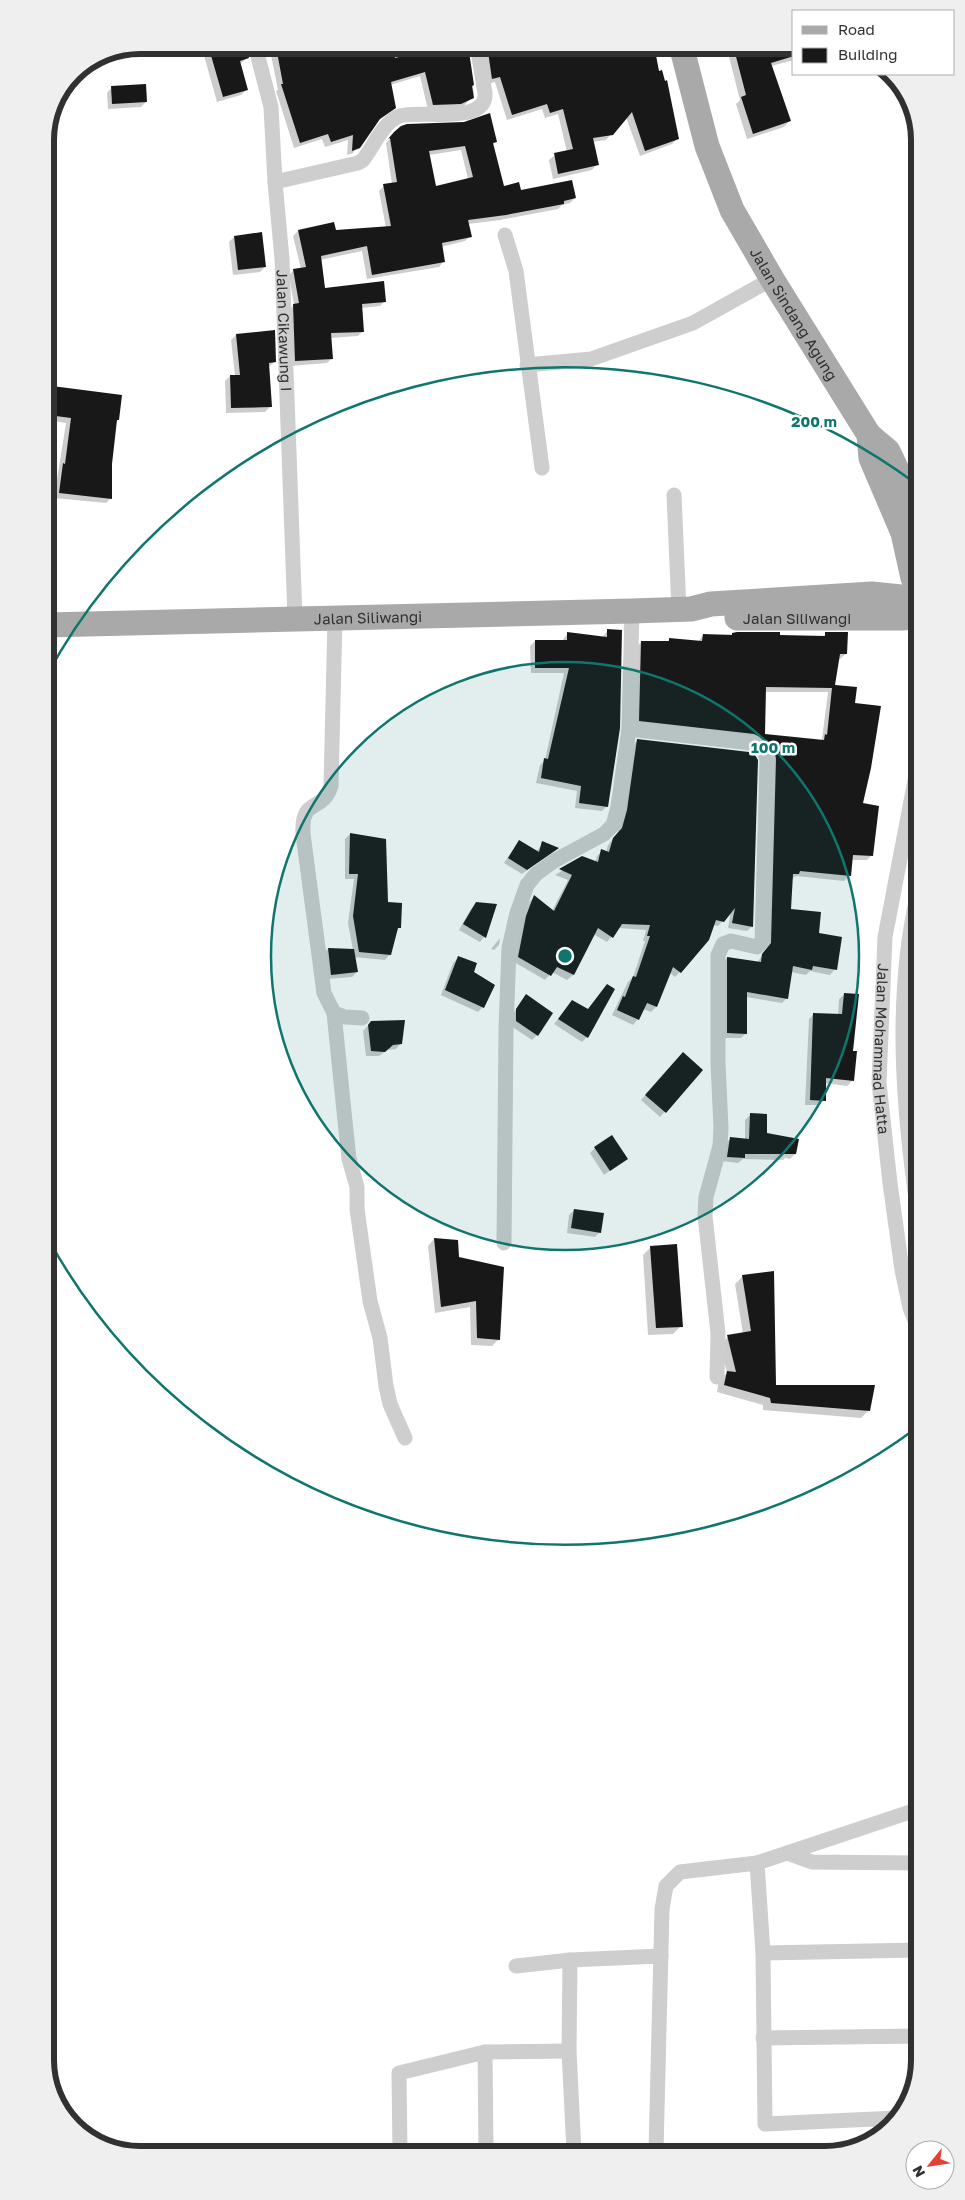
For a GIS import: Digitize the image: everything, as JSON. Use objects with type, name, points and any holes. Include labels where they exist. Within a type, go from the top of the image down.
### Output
[{"type":"main road","name":"Jalan Sindang Agung","points":[[683,54],[710,154],[732,210],[772,279],[869,435],[871,458],[903,533],[910,600]]},
{"type":"main road","points":[[869,435],[888,451],[911,499]]},
{"type":"main road","name":"Jalan Siliwangi","points":[[54,625],[685,610],[711,604],[862,595],[910,600]]},
{"type":"street","name":"Jalan Cikawung I","points":[[257,54],[271,107],[274,182],[282,259],[295,618]]},
{"type":"street","points":[[274,182],[364,160],[387,125],[406,114],[443,116],[482,106],[485,100],[478,54]]},
{"type":"street","points":[[505,235],[516,271],[542,468]]},
{"type":"street","points":[[527,365],[591,359],[693,323],[772,279]]},
{"type":"street","points":[[674,495],[685,610]]},
{"type":"street","points":[[504,1243],[506,1029],[510,948],[517,913],[528,885],[536,874],[561,856],[604,834],[612,825],[618,807],[629,729],[632,611]]},
{"type":"street","points":[[335,618],[331,786],[326,798],[305,812],[302,820],[324,993],[334,1013],[346,1130],[357,1187],[357,1209],[370,1301],[380,1338],[390,1404],[404,1438]]},
{"type":"street","points":[[629,729],[751,743],[764,750],[767,759],[762,942],[757,948],[731,941],[723,944],[718,955],[718,1063],[721,1128],[720,1146],[706,1197],[705,1216],[718,1333],[717,1377]]},
{"type":"street","name":"Jalan Mohammad Hatta","points":[[911,801],[885,937],[879,1083],[890,1183],[911,1310]]},
{"type":"street","name":"Jalan Mohammad Hatta","points":[[911,927],[906,972],[903,1063],[911,1101]]},
{"type":"street","points":[[334,1013],[345,1017],[362,1018]]},
{"type":"street","points":[[880,1039],[904,1043]]},
{"type":"street","points":[[656,2146],[662,1909],[666,1886],[680,1872],[757,1863],[911,1813]]},
{"type":"street","points":[[787,1853],[812,1862],[911,1863]]},
{"type":"street","points":[[757,1863],[764,1953],[765,2124],[888,2118]]},
{"type":"street","points":[[764,1953],[911,1950]]},
{"type":"street","points":[[516,1966],[570,1960],[661,1956]]},
{"type":"street","points":[[570,1960],[569,2051],[574,2146]]},
{"type":"street","points":[[763,2038],[911,2036]]},
{"type":"street","points":[[400,2146],[398,2073],[485,2052],[569,2051]]},
{"type":"street","points":[[485,2052],[486,2146]]},
{"type":"building","points":[[211,54],[248,54],[249,58],[240,61],[248,90],[223,97]]},
{"type":"building","points":[[277,54],[394,54],[395,58],[412,54],[469,54],[474,98],[461,104],[433,105],[425,72],[391,82],[396,108],[380,119],[360,148],[352,151],[353,135],[331,142],[328,134],[300,143],[281,84],[283,84]]},
{"type":"building","points":[[488,54],[656,54],[659,71],[662,70],[665,81],[667,80],[679,139],[645,151],[632,112],[613,135],[593,138],[599,165],[558,174],[554,153],[573,149],[563,109],[550,113],[547,104],[512,115],[500,77],[492,79]]},
{"type":"building","points":[[735,54],[792,54],[792,57],[771,63],[791,121],[753,134],[741,97],[746,95]]},
{"type":"building","points":[[146,84],[147,102],[112,104],[111,86]]},
{"type":"building","points":[[490,113],[497,142],[493,143],[504,186],[519,182],[521,190],[572,180],[576,198],[564,201],[564,204],[468,220],[472,237],[442,243],[445,262],[372,275],[367,246],[321,256],[325,288],[384,281],[386,302],[362,304],[364,332],[331,333],[333,359],[295,361],[293,304],[299,303],[293,269],[306,267],[298,230],[334,222],[336,230],[391,226],[383,184],[397,182],[390,138],[388,139],[401,126],[407,124],[464,122]],"holes":[[[465,146],[473,177],[436,186],[429,151]]]},
{"type":"building","points":[[262,232],[266,267],[238,270],[234,236]]},
{"type":"building","points":[[275,330],[276,362],[269,363],[272,407],[231,408],[230,375],[240,375],[236,334]]},
{"type":"building","points":[[54,386],[122,395],[112,464],[112,499],[59,493],[71,418],[54,416]]},
{"type":"building","points":[[607,629],[622,630],[620,728],[608,807],[579,803],[581,786],[541,778],[544,758],[548,759],[569,668],[535,668],[535,640],[567,640],[567,632],[607,637]]},
{"type":"building","points":[[780,632],[780,635],[825,636],[825,632],[848,632],[847,654],[840,654],[835,685],[857,687],[855,703],[881,706],[863,803],[879,806],[873,856],[853,855],[851,876],[800,871],[799,874],[793,874],[791,909],[821,912],[819,933],[842,937],[837,970],[813,966],[812,970],[793,966],[788,999],[747,992],[747,1034],[727,1033],[727,957],[761,962],[762,954],[771,943],[775,753],[768,741],[754,734],[639,721],[641,641],[669,641],[669,638],[702,641],[703,634],[732,635],[732,633]],"holes":[[[766,687],[832,688],[827,735],[825,734],[824,740],[765,734]]]},
{"type":"building","points":[[637,739],[749,752],[755,755],[758,760],[753,927],[732,923],[735,908],[724,922],[716,920],[709,940],[681,973],[673,967],[657,1007],[647,1003],[639,1020],[617,1010],[623,996],[625,997],[633,976],[636,977],[650,936],[647,936],[650,925],[622,924],[613,938],[598,928],[574,975],[557,967],[551,976],[518,957],[526,916],[534,895],[554,911],[572,875],[559,869],[582,856],[598,862],[601,849],[609,852],[613,838],[622,828],[627,810]]},
{"type":"building","points":[[350,833],[386,839],[388,902],[402,903],[401,928],[398,928],[391,955],[359,952],[353,916],[358,874],[349,874]]},
{"type":"building","points":[[519,840],[539,852],[542,841],[559,848],[527,870],[508,858]]},
{"type":"building","points":[[476,902],[497,904],[486,938],[463,924]]},
{"type":"building","points":[[328,948],[354,949],[358,972],[331,975]]},
{"type":"building","points":[[458,956],[477,963],[474,972],[495,985],[484,1008],[445,990]]},
{"type":"building","points":[[607,984],[615,989],[588,1038],[558,1019],[572,1000],[588,1009]]},
{"type":"building","points":[[844,993],[859,994],[853,1051],[857,1051],[854,1081],[826,1078],[826,1101],[810,1100],[813,1013],[842,1014]]},
{"type":"building","points":[[526,994],[553,1013],[538,1036],[516,1021],[516,1009]]},
{"type":"building","points":[[405,1020],[402,1044],[393,1045],[385,1052],[371,1051],[368,1025],[371,1021]]},
{"type":"building","points":[[683,1052],[703,1070],[666,1113],[645,1095]]},
{"type":"building","points":[[750,1113],[767,1114],[767,1133],[799,1139],[796,1154],[745,1154],[745,1158],[727,1157],[730,1137],[749,1139]]},
{"type":"building","points":[[612,1135],[628,1159],[610,1171],[594,1147]]},
{"type":"building","points":[[574,1209],[604,1213],[601,1233],[571,1228]]},
{"type":"building","points":[[434,1238],[458,1240],[459,1257],[504,1267],[500,1340],[477,1338],[476,1301],[441,1307]]},
{"type":"building","points":[[677,1244],[683,1327],[656,1328],[650,1246]]},
{"type":"building","points":[[774,1271],[776,1385],[875,1385],[870,1411],[771,1403],[770,1398],[724,1385],[727,1371],[736,1372],[727,1335],[751,1331],[742,1275]]}]
